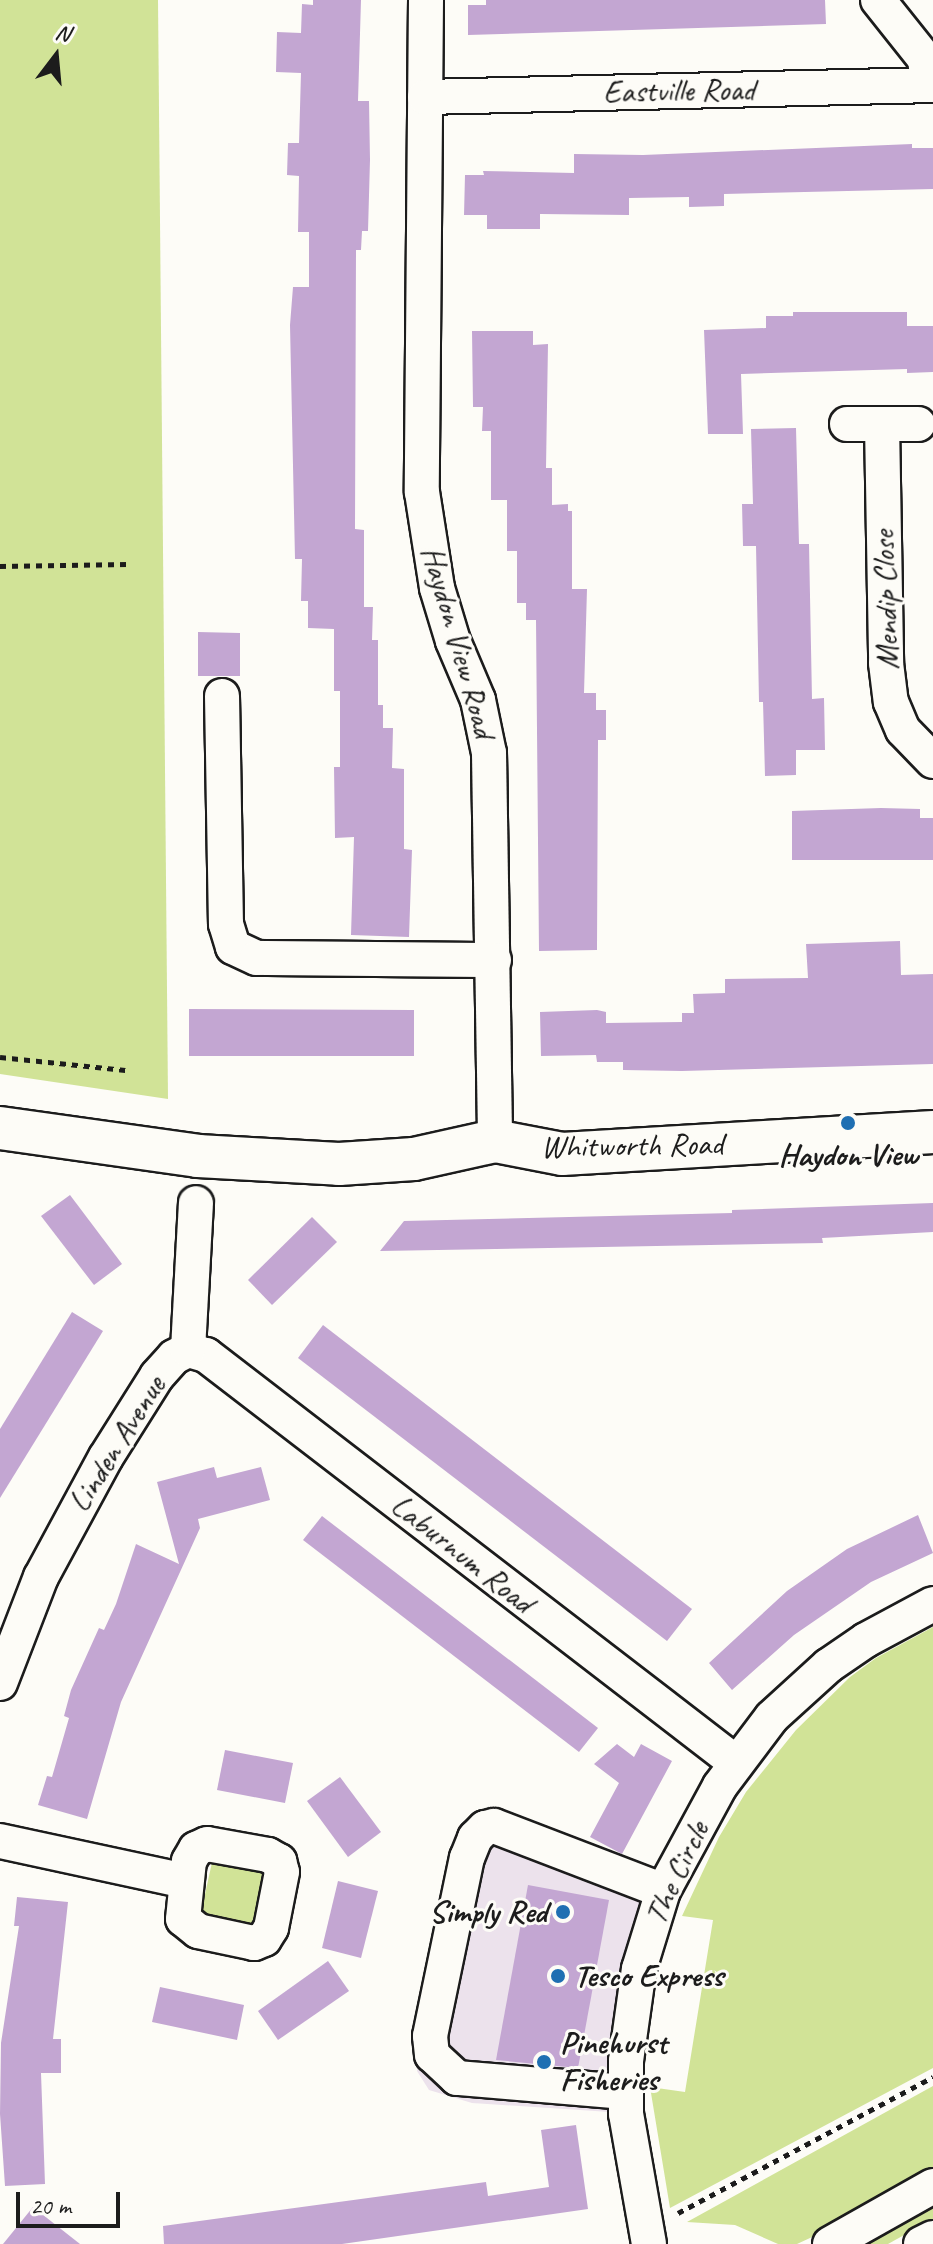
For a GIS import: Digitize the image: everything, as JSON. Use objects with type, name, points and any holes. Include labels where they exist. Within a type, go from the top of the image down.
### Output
[{"type":"main road","name":"Whitworth Road","points":[[0,1128],[198,1156],[339,1164],[414,1159],[495,1141],[562,1154],[933,1132]]},
{"type":"street","name":"Haydon View Road","points":[[426,0],[422,492],[437,588],[453,641],[478,700],[489,753],[495,1141]]},
{"type":"street","points":[[878,0],[925,59],[931,85]]},
{"type":"street","name":"Eastville Road","points":[[425,97],[931,85]]},
{"type":"street","points":[[847,424],[918,424]]},
{"type":"street","name":"Mendip Close","points":[[882,424],[886,663],[891,702],[903,730],[933,761]]},
{"type":"street","points":[[222,696],[226,924],[233,947],[257,958],[494,960]]},
{"type":"street","name":"Linden Avenue","points":[[0,1683],[41,1577],[82,1498],[157,1376],[174,1357],[188,1350],[196,1203]]},
{"type":"street","name":"Laburnum Road","points":[[188,1350],[206,1355],[735,1762]]},
{"type":"street","name":"The Circle","points":[[646,2235],[625,2092],[634,1996],[663,1891],[700,1819],[735,1762],[772,1717],[828,1666],[866,1640],[933,1604]]},
{"type":"street","points":[[625,2092],[457,2078],[432,2055],[430,2036],[467,1858],[475,1838],[485,1828],[494,1826],[663,1891]]},
{"type":"street","points":[[0,1841],[185,1881]]},
{"type":"street","points":[[830,2244],[933,2186]]},
{"type":"street","points":[[921,2244],[933,2238]]},
{"type":"path","points":[[0,566],[128,564]]},
{"type":"path","points":[[0,1057],[125,1070]]},
{"type":"path","points":[[646,2235],[678,2213],[933,2077]]},
{"type":"shaded area","points":[[494,1809],[652,1872],[610,2112],[472,2103],[429,2090],[417,2071],[458,1848],[475,1820]]},
{"type":"green space","points":[[0,0],[158,0],[168,1099],[0,1074]]},
{"type":"green space","points":[[933,1627],[933,2068],[670,2208],[650,2087],[685,2092],[713,1920],[682,1916],[719,1837],[746,1792],[796,1730],[850,1677],[876,1658]]},
{"type":"green space","points":[[213,1858],[266,1869],[255,1926],[204,1917],[201,1912]]},
{"type":"green space","points":[[933,2086],[933,2169],[810,2238],[797,2244],[778,2244],[735,2225],[687,2222]]},
{"type":"green space","points":[[933,2204],[933,2219],[888,2244],[860,2244]]},
{"type":"building","points":[[313,0],[361,0],[358,101],[369,101],[370,160],[368,231],[362,231],[361,250],[356,250],[355,529],[364,530],[364,607],[373,607],[372,640],[378,640],[378,705],[383,705],[383,728],[393,728],[392,768],[404,769],[404,849],[412,850],[409,937],[351,935],[354,837],[335,838],[334,767],[340,767],[340,691],[334,691],[334,629],[308,628],[308,601],[301,601],[302,559],[295,559],[290,325],[293,287],[309,287],[309,232],[298,232],[299,176],[287,175],[288,143],[299,143],[301,73],[276,72],[277,32],[301,33],[302,4],[313,5]]},
{"type":"building","points":[[486,0],[825,0],[826,24],[468,35],[468,5],[486,5]]},
{"type":"building","points":[[912,144],[912,148],[933,148],[933,189],[724,194],[724,206],[689,207],[689,197],[629,198],[629,215],[540,214],[540,229],[487,229],[487,215],[464,215],[465,175],[484,175],[483,171],[574,173],[574,154],[643,155]]},
{"type":"building","points":[[793,312],[907,312],[907,326],[933,326],[933,372],[907,373],[907,369],[741,374],[743,434],[708,434],[704,330],[766,328],[766,316],[793,316]]},
{"type":"building","points":[[472,331],[533,331],[533,345],[548,344],[546,468],[552,468],[552,505],[568,504],[568,511],[572,511],[572,589],[587,589],[584,693],[596,693],[596,710],[606,710],[606,740],[598,740],[597,950],[539,951],[536,620],[526,620],[526,603],[517,603],[517,551],[507,551],[507,500],[491,500],[491,431],[482,431],[483,407],[473,407]]},
{"type":"building","points":[[796,428],[799,544],[809,544],[812,699],[824,698],[825,750],[796,750],[796,775],[765,776],[763,702],[759,702],[756,546],[743,546],[742,504],[753,504],[751,429]]},
{"type":"building","points":[[198,632],[240,633],[240,676],[198,676]]},
{"type":"building","points":[[920,809],[920,818],[933,818],[933,860],[792,860],[792,811]]},
{"type":"building","points":[[900,941],[901,975],[933,974],[933,1064],[623,1070],[623,1062],[597,1062],[596,1055],[541,1056],[540,1012],[597,1010],[606,1012],[606,1023],[682,1022],[682,1013],[694,1013],[693,994],[725,993],[725,979],[808,978],[806,944]]},
{"type":"building","points":[[189,1009],[414,1010],[414,1056],[189,1056]]},
{"type":"building","points":[[70,1195],[122,1264],[94,1285],[41,1216]]},
{"type":"building","points":[[933,1203],[933,1232],[822,1238],[823,1243],[380,1251],[404,1221],[732,1213],[732,1210]]},
{"type":"building","points":[[312,1217],[337,1242],[272,1305],[248,1280]]},
{"type":"building","points":[[72,1312],[103,1331],[0,1498],[0,1429]]},
{"type":"building","points":[[323,1325],[692,1609],[667,1641],[298,1358]]},
{"type":"building","points":[[214,1467],[217,1478],[261,1467],[270,1500],[198,1519],[200,1528],[121,1702],[87,1819],[38,1805],[47,1776],[52,1777],[69,1718],[64,1716],[71,1690],[99,1628],[104,1630],[116,1604],[136,1544],[179,1564],[157,1482]]},
{"type":"building","points":[[918,1515],[933,1553],[871,1582],[794,1635],[732,1690],[709,1663],[787,1591],[847,1549]]},
{"type":"building","points":[[322,1516],[598,1728],[579,1752],[303,1540]]},
{"type":"building","points":[[617,1744],[634,1757],[641,1744],[672,1761],[622,1854],[590,1837],[619,1783],[594,1764]]},
{"type":"building","points":[[225,1750],[293,1763],[285,1803],[217,1790]]},
{"type":"building","points":[[340,1777],[381,1832],[348,1857],[307,1801]]},
{"type":"building","points":[[338,1881],[378,1891],[361,1958],[322,1948]]},
{"type":"building","points":[[528,1885],[609,1900],[578,2068],[496,2060]]},
{"type":"building","points":[[17,1897],[68,1902],[53,2039],[61,2039],[61,2073],[41,2073],[45,2184],[5,2186],[0,2114],[1,2043],[19,1926],[14,1926]]},
{"type":"building","points":[[328,1961],[349,1991],[278,2040],[258,2011]]},
{"type":"building","points":[[160,1987],[244,2005],[237,2040],[152,2022]]},
{"type":"building","points":[[576,2125],[588,2209],[342,2244],[164,2244],[163,2226],[486,2182],[488,2196],[549,2187],[541,2130]]},
{"type":"building","points":[[33,2207],[80,2244],[3,2244]]},
{"type":"place","name":"Haydon View","points":[[848,1123]]},
{"type":"place","name":"Simply Red","points":[[563,1912]]},
{"type":"place","name":"Tesco Express","points":[[558,1976]]},
{"type":"place","name":"Pinehurst Fisheries","points":[[544,2062]]}]
